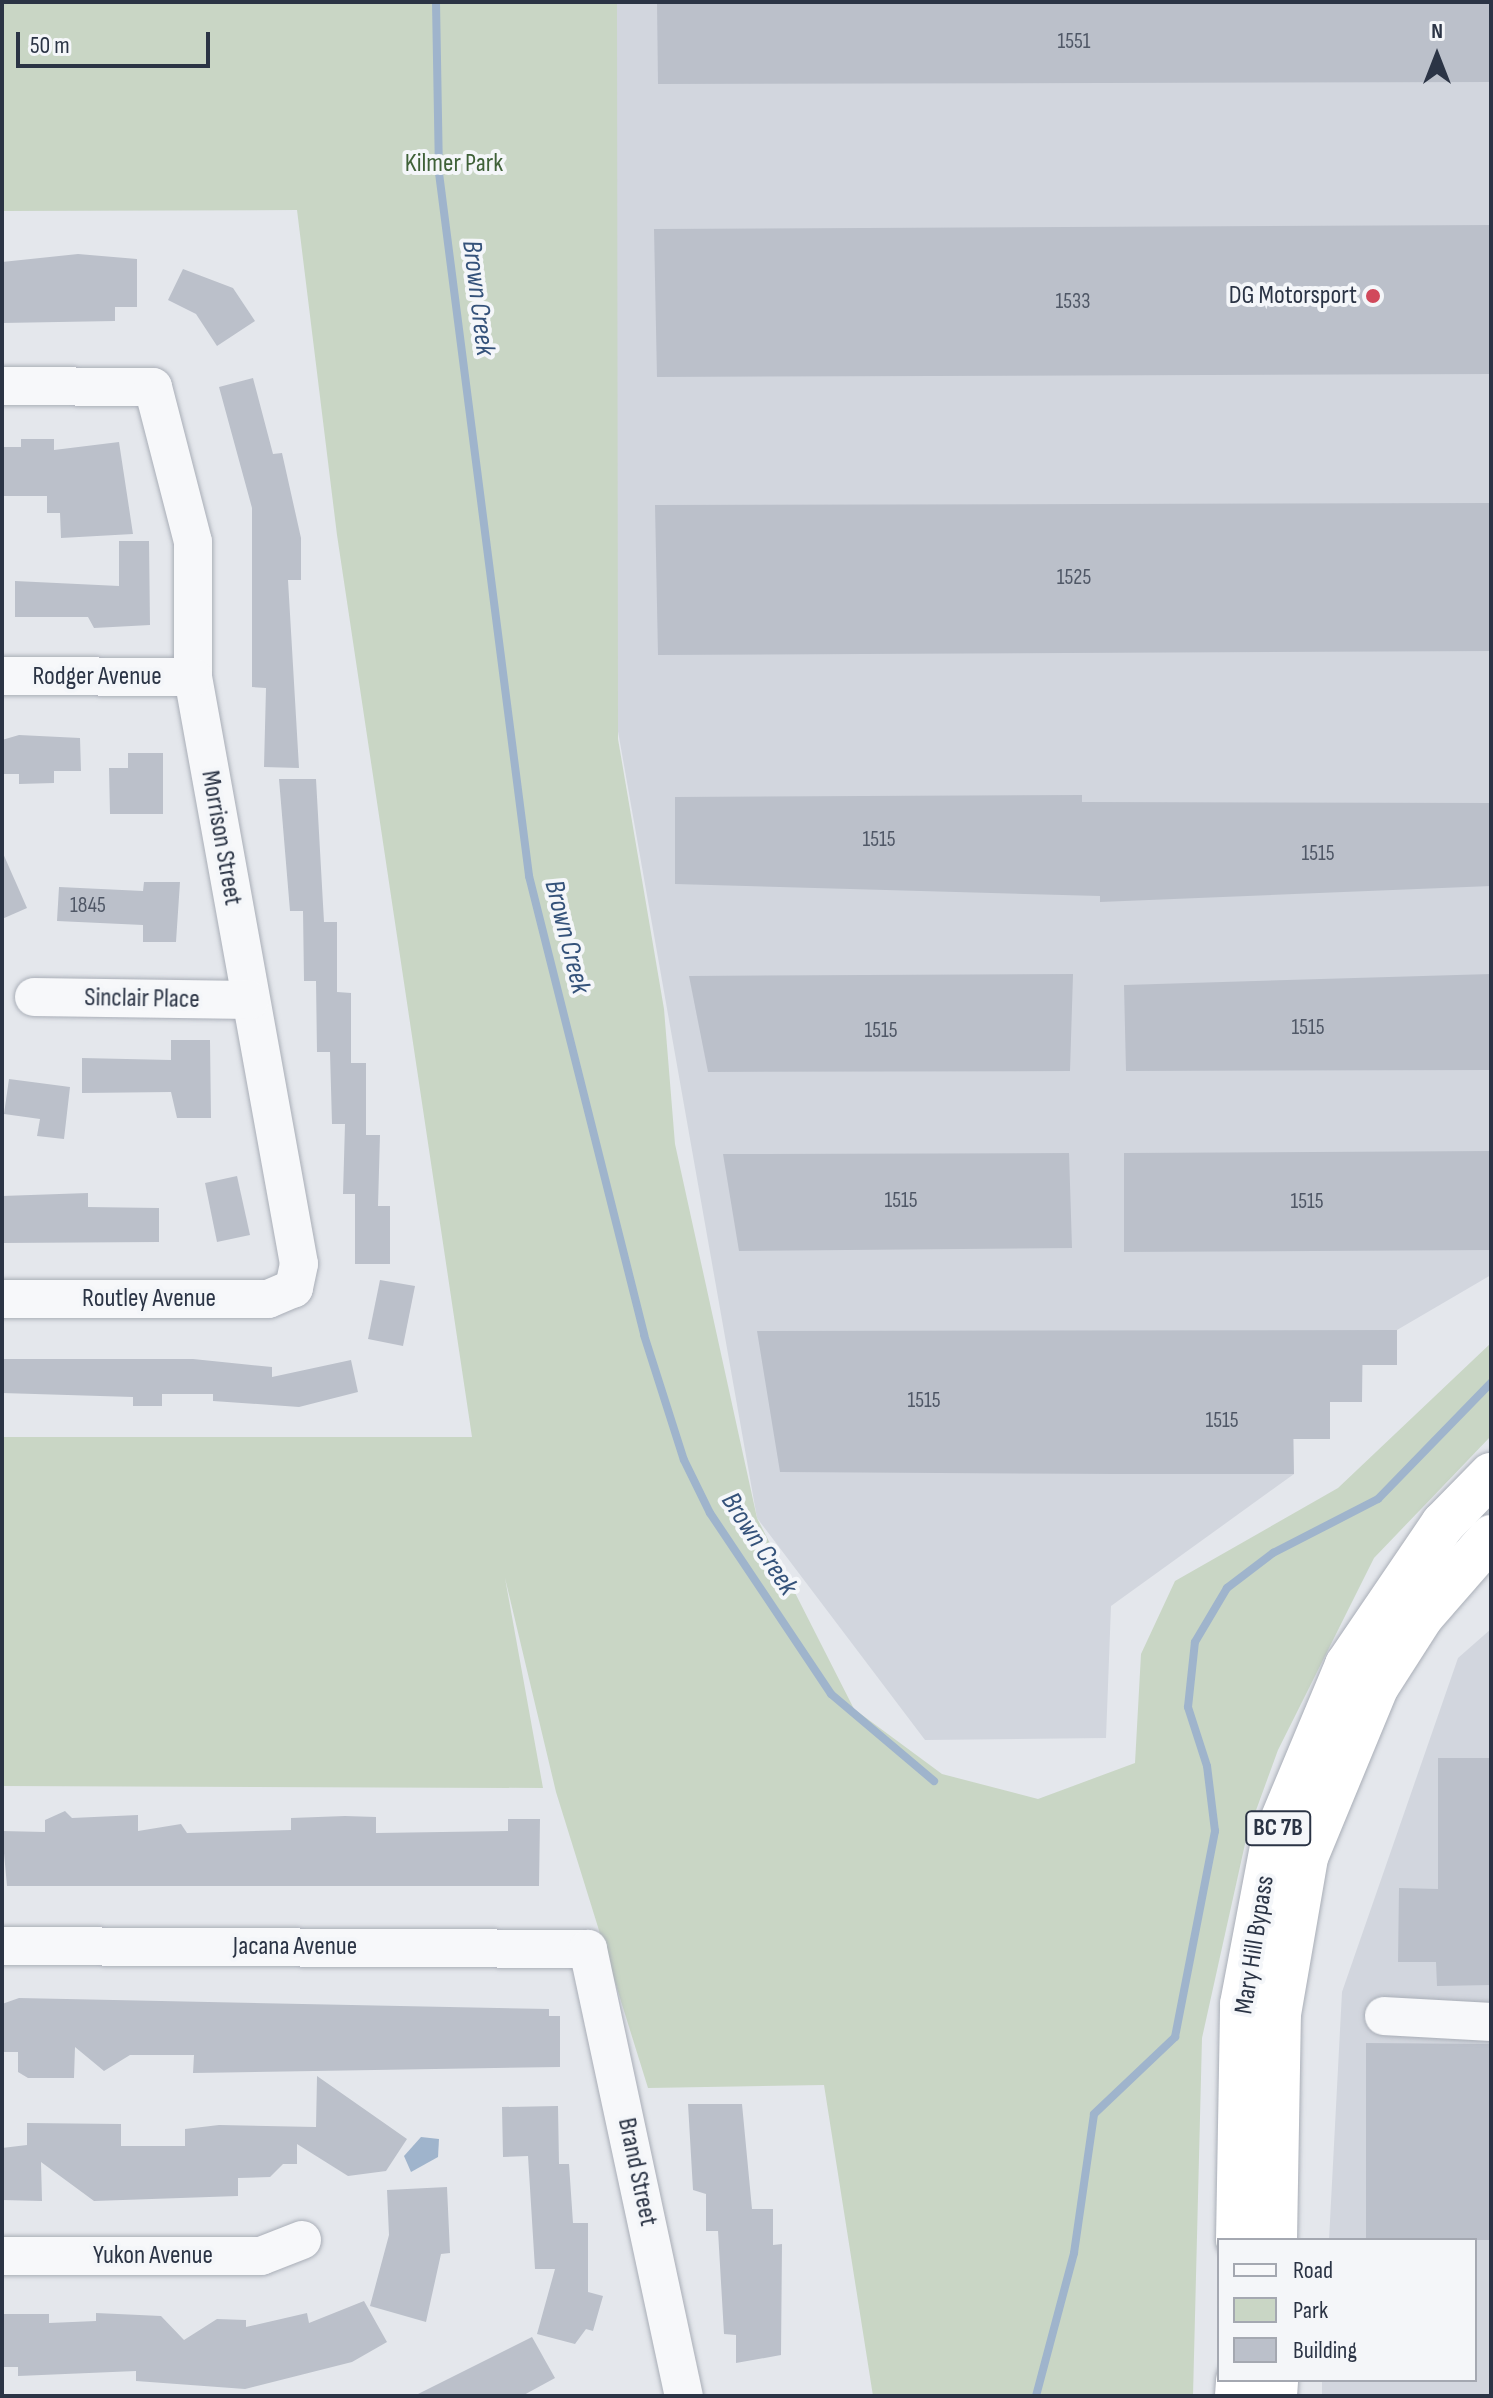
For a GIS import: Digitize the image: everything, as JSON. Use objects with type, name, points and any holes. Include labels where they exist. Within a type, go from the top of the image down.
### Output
[{"type":"highway","name":"Mary Hill Bypass","points":[[1238,2238],[1242,2004],[1273,1842],[1347,1665],[1434,1536],[1491,1475]]},
{"type":"highway","name":"Mary Hill Bypass","points":[[1275,2238],[1279,2014],[1306,1857],[1377,1686],[1422,1616],[1491,1537]]},
{"type":"street","name":"Morrison Street","points":[[2,386],[153,387],[193,542],[193,677],[299,1255],[294,1288]]},
{"type":"street","name":"Rodger Avenue","points":[[2,676],[193,677]]},
{"type":"street","name":"Sinclair Place","points":[[34,997],[250,1000]]},
{"type":"street","name":"Routley Avenue","points":[[2,1299],[268,1299],[294,1288]]},
{"type":"street","name":"Jacana Avenue","points":[[2,1946],[588,1949]]},
{"type":"street","name":"Brand Street","points":[[588,1949],[684,2396]]},
{"type":"street","points":[[1384,2016],[1491,2022]]},
{"type":"street","name":"Yukon Avenue","points":[[2,2256],[261,2256],[302,2240]]},
{"type":"shaded area","points":[[617,2],[1491,2],[1491,1275],[1397,1330],[1397,1365],[1363,1365],[1362,1402],[1330,1402],[1330,1439],[1294,1439],[1294,1474],[1111,1606],[1106,1738],[925,1740],[757,1518],[613,703]]},
{"type":"shaded area","points":[[1491,1629],[1491,2396],[1322,2396],[1322,2382],[1477,2382],[1477,2238],[1329,2238],[1342,1992],[1458,1658]]},
{"type":"green space","name":"Kilmer Park","points":[[2,2],[617,2],[618,739],[664,1009],[675,1144],[757,1518],[854,1709],[942,1774],[1038,1799],[1135,1763],[1141,1654],[1175,1581],[1338,1488],[1491,1343],[1491,1436],[1374,1558],[1278,1750],[1247,1835],[1202,2038],[1193,2396],[873,2396],[824,2085],[648,2088],[556,1792],[505,1578],[543,1788],[2,1786],[2,1437],[472,1437],[337,535],[297,210],[2,211]]},
{"type":"water","points":[[421,2137],[439,2139],[438,2157],[411,2172],[404,2156]]},
{"type":"building","points":[[657,2],[1491,2],[1491,82],[658,84]]},
{"type":"building","points":[[1491,225],[1491,374],[657,377],[654,229]]},
{"type":"building","points":[[78,254],[137,259],[137,307],[115,307],[115,321],[2,323],[2,262]]},
{"type":"building","points":[[183,269],[233,288],[255,321],[217,346],[196,314],[168,300]]},
{"type":"building","points":[[253,378],[273,454],[282,453],[301,538],[301,580],[288,580],[299,768],[264,767],[266,688],[252,687],[252,508],[219,387]]},
{"type":"building","points":[[21,439],[54,439],[54,450],[119,442],[133,534],[61,538],[60,513],[47,513],[47,496],[4,496],[4,447],[21,447]]},
{"type":"building","points":[[1491,503],[1491,651],[658,655],[655,505]]},
{"type":"building","points":[[119,541],[149,541],[150,625],[94,628],[88,617],[15,617],[15,581],[119,586]]},
{"type":"building","points":[[19,735],[80,738],[81,771],[54,771],[54,783],[19,784],[19,774],[2,774],[2,740]]},
{"type":"building","points":[[128,753],[163,753],[163,814],[110,814],[109,768],[128,768]]},
{"type":"building","points":[[279,779],[316,779],[324,922],[337,922],[337,992],[351,993],[351,1063],[366,1063],[366,1135],[380,1135],[378,1206],[390,1206],[390,1264],[355,1264],[355,1194],[343,1194],[345,1124],[332,1124],[330,1052],[317,1052],[316,981],[304,981],[303,911],[290,911]]},
{"type":"building","points":[[1082,795],[1082,802],[1491,803],[1491,886],[1100,902],[1100,896],[675,884],[675,797]]},
{"type":"building","points":[[2,851],[27,908],[2,919]]},
{"type":"building","points":[[144,882],[180,882],[176,942],[143,942],[143,925],[57,921],[59,887],[143,891]]},
{"type":"building","points":[[1073,974],[1070,1071],[708,1072],[689,976]]},
{"type":"building","points":[[1491,974],[1491,1070],[1126,1071],[1124,985]]},
{"type":"building","points":[[171,1040],[210,1040],[211,1118],[177,1118],[171,1092],[82,1093],[82,1058],[171,1060]]},
{"type":"building","points":[[9,1079],[70,1087],[64,1139],[37,1136],[40,1119],[4,1114]]},
{"type":"building","points":[[1491,1151],[1491,1250],[1124,1252],[1124,1153]]},
{"type":"building","points":[[1069,1153],[1072,1248],[739,1251],[723,1154]]},
{"type":"building","points":[[237,1176],[250,1235],[217,1242],[205,1183]]},
{"type":"building","points":[[88,1193],[88,1207],[159,1208],[159,1242],[2,1243],[2,1196]]},
{"type":"building","points":[[380,1280],[415,1286],[403,1346],[368,1339]]},
{"type":"building","points":[[1397,1330],[1397,1365],[1362,1365],[1362,1402],[1330,1402],[1330,1439],[1293,1439],[1294,1474],[780,1472],[757,1331]]},
{"type":"building","points":[[2,1359],[193,1359],[272,1367],[272,1377],[351,1360],[358,1392],[299,1407],[213,1401],[213,1394],[162,1394],[162,1406],[133,1406],[133,1397],[2,1393]]},
{"type":"building","points":[[1438,1758],[1491,1758],[1491,1985],[1437,1986],[1436,1962],[1398,1962],[1399,1888],[1438,1889]]},
{"type":"building","points":[[65,1811],[72,1818],[138,1815],[138,1831],[181,1824],[187,1833],[291,1830],[291,1818],[376,1817],[376,1833],[508,1831],[508,1819],[540,1819],[539,1886],[7,1886],[2,1831],[45,1832],[45,1820]]},
{"type":"building","points":[[19,1998],[549,2009],[549,2016],[560,2016],[560,2067],[193,2073],[194,2055],[130,2055],[104,2071],[75,2047],[74,2078],[28,2078],[18,2072],[18,2052],[2,2052],[2,2004]]},
{"type":"building","points":[[1366,2043],[1491,2044],[1491,2240],[1366,2238]]},
{"type":"building","points":[[317,2076],[407,2139],[386,2171],[348,2176],[297,2144],[297,2164],[283,2164],[270,2177],[238,2178],[238,2196],[94,2201],[41,2162],[42,2201],[2,2200],[2,2148],[27,2145],[27,2123],[121,2124],[121,2146],[185,2146],[185,2129],[219,2125],[316,2127]]},
{"type":"building","points":[[688,2104],[742,2104],[752,2209],[773,2209],[773,2245],[782,2244],[781,2355],[736,2363],[736,2335],[724,2334],[718,2231],[706,2231],[706,2194],[693,2190]]},
{"type":"building","points":[[558,2106],[559,2164],[569,2164],[573,2223],[588,2223],[588,2292],[603,2296],[593,2331],[586,2329],[575,2344],[537,2334],[555,2269],[535,2269],[528,2156],[503,2157],[502,2107]]},
{"type":"building","points":[[447,2187],[450,2253],[441,2254],[426,2322],[370,2306],[389,2235],[387,2190]]},
{"type":"building","points":[[364,2301],[387,2342],[352,2362],[245,2389],[136,2381],[136,2371],[18,2376],[18,2367],[2,2367],[2,2314],[49,2314],[49,2323],[96,2321],[96,2313],[161,2316],[184,2340],[217,2319],[246,2320],[246,2327],[307,2313],[309,2323]]},
{"type":"building","points":[[532,2337],[555,2378],[522,2396],[414,2396]]},
{"type":"waterway","name":"Brown Creek","points":[[436,2],[439,173],[529,876],[644,1335],[684,1460],[710,1513],[831,1694],[934,1781]]},
{"type":"waterway","points":[[1036,2396],[1074,2253],[1094,2114],[1175,2037],[1215,1831],[1207,1766],[1188,1707],[1195,1642],[1227,1588],[1273,1553],[1378,1499],[1491,1383]]},
{"type":"place","name":"DG Motorsport","points":[[1373,296]]}]
